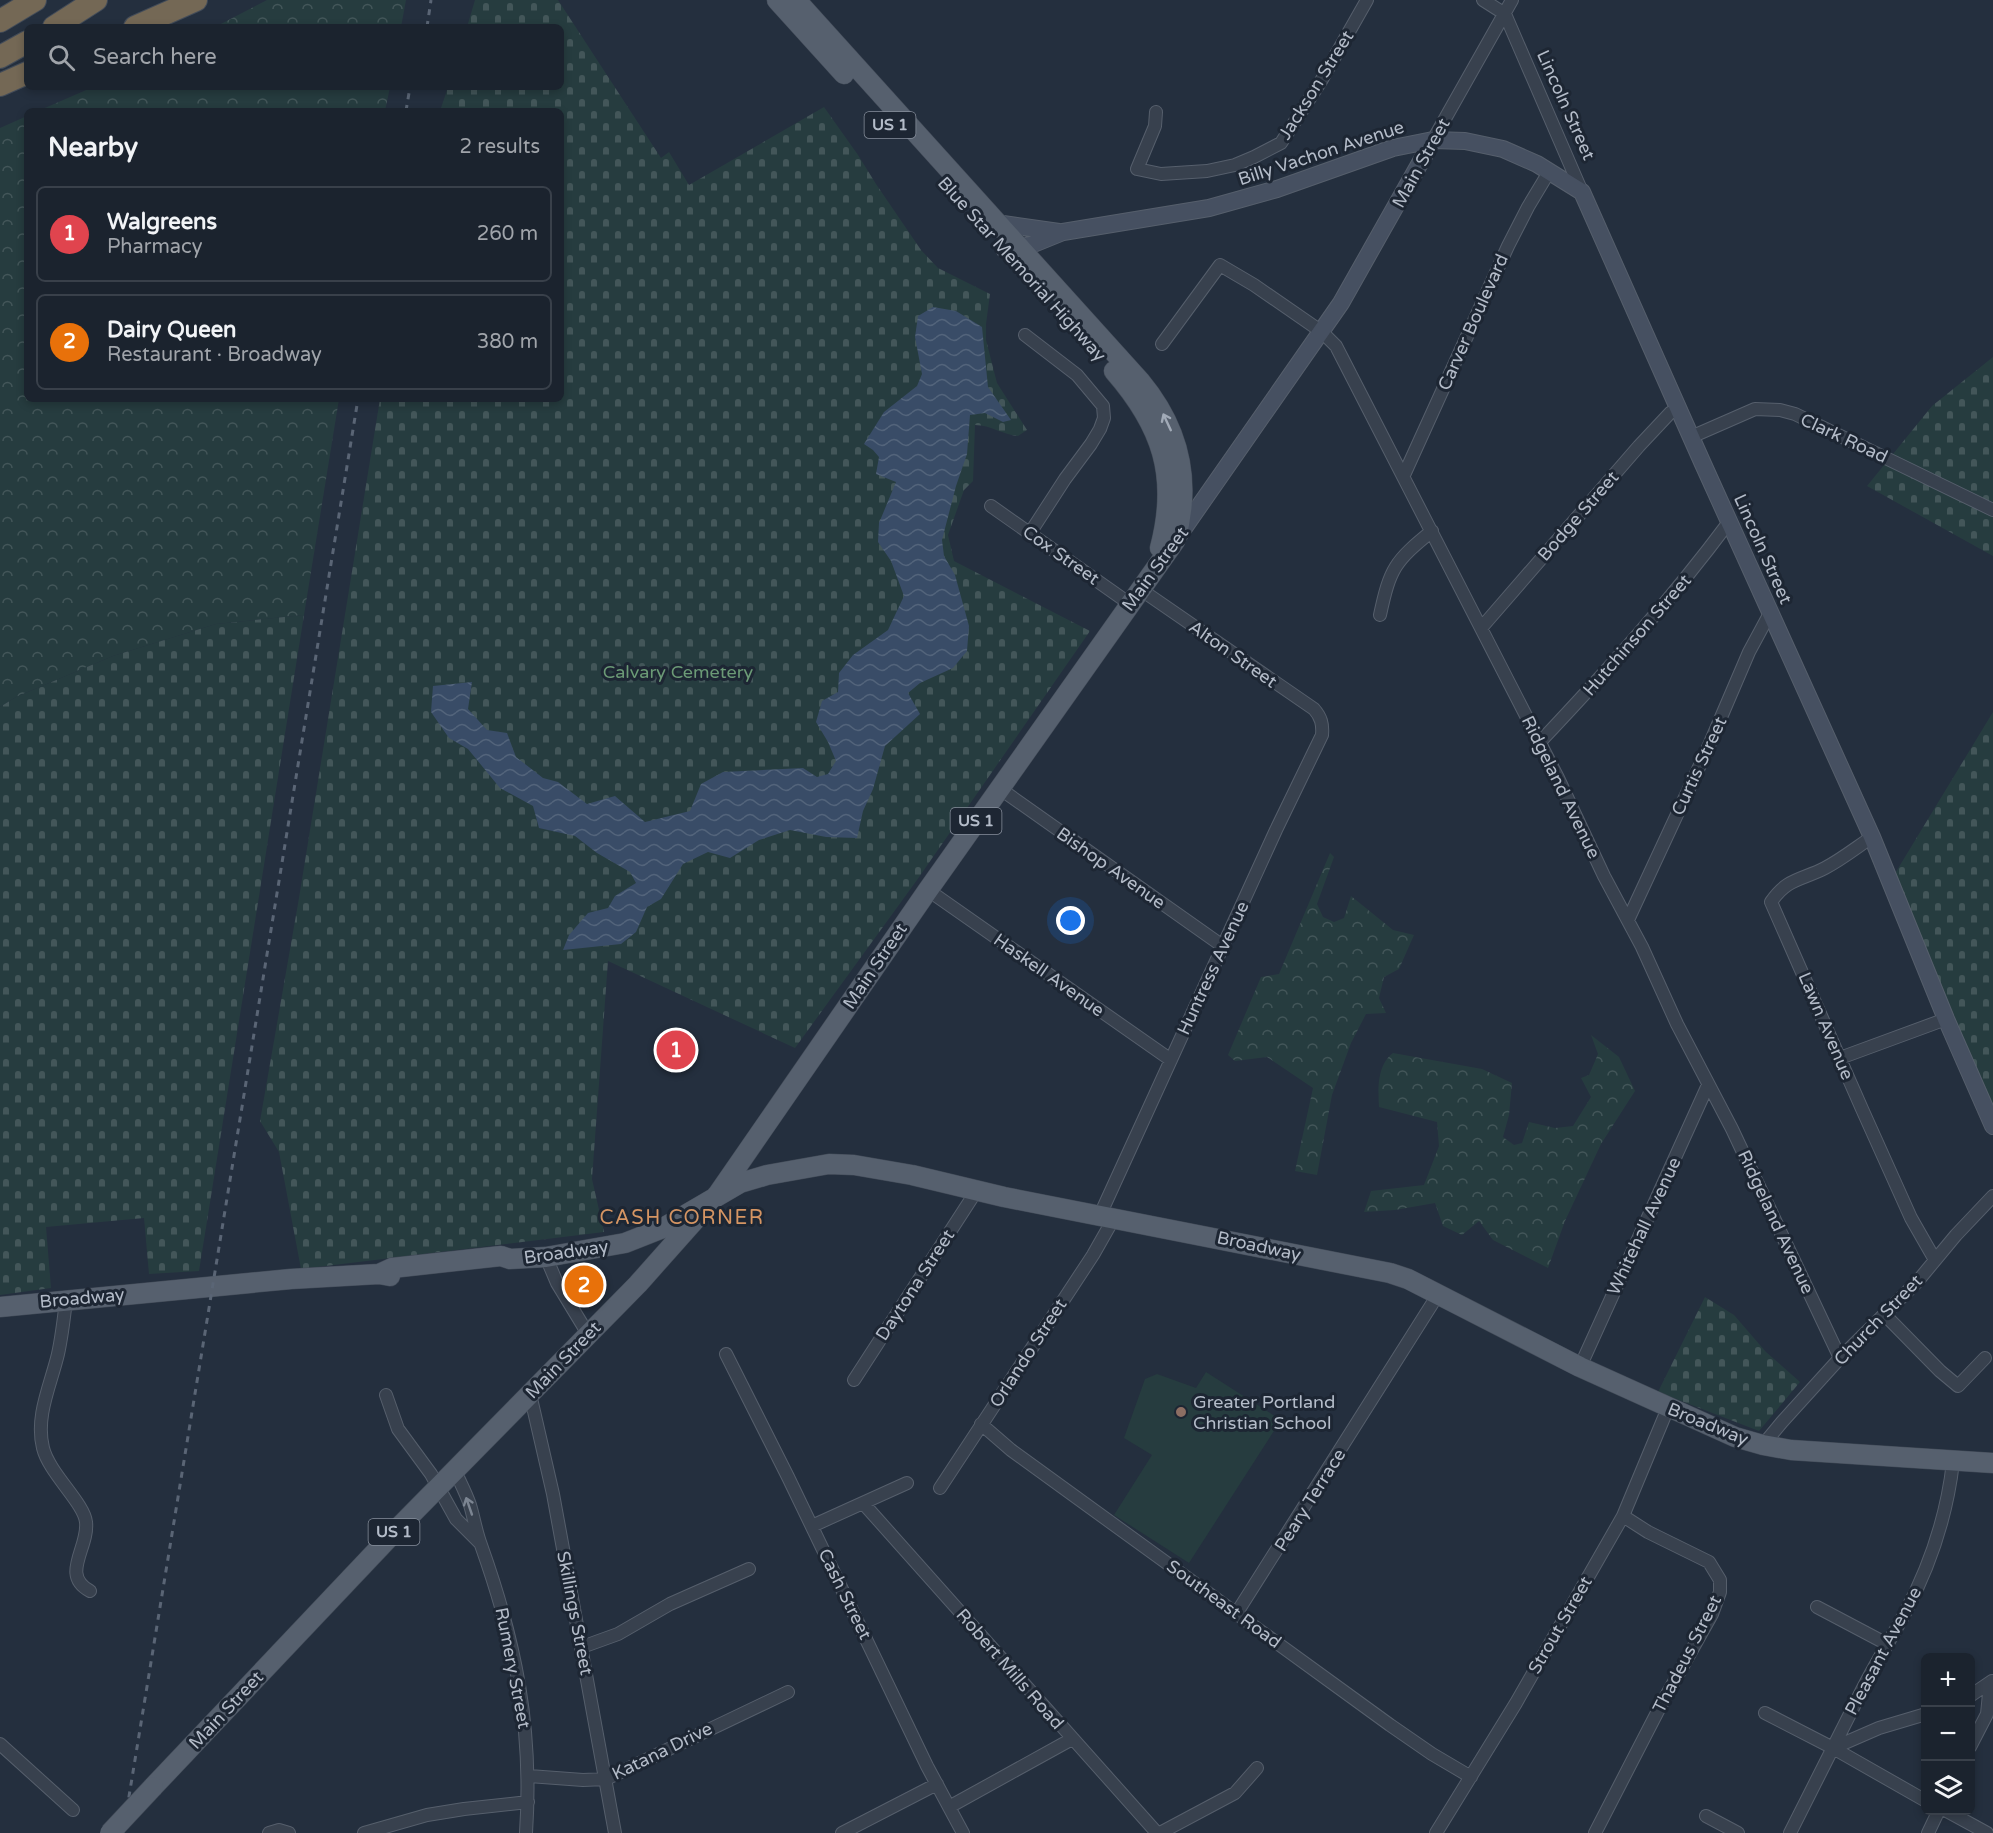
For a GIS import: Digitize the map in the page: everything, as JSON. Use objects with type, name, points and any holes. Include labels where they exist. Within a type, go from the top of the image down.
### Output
[{"type":"highway","points":[[0,21],[35,0]]},
{"type":"highway","points":[[59,24],[96,0]]},
{"type":"highway","points":[[142,24],[196,0]]},
{"type":"highway","points":[[0,57],[24,44]]},
{"type":"highway","points":[[0,85],[24,74]]},
{"type":"main road","name":"Blue Star Memorial Highway","points":[[777,0],[1140,381],[1163,413],[1176,447],[1183,486],[1182,509],[1175,541]]},
{"type":"main road","name":"Blue Star Memorial Highway","points":[[796,0],[996,223],[1011,248],[1118,376],[1144,411],[1160,441],[1168,484],[1168,515],[1161,547],[1139,591]]},
{"type":"main road","name":"Billy Vachon Avenue","points":[[1011,248],[1030,245],[1063,232],[1209,208],[1278,189],[1393,148],[1433,140],[1465,141],[1503,149],[1550,171],[1582,192]]},
{"type":"main road","name":"Main Street","points":[[110,1833],[401,1525],[665,1256],[718,1194],[999,788],[1322,332],[1356,279],[1433,140]]},
{"type":"main road","name":"Lincoln Street","points":[[1582,192],[1872,837],[1946,1019],[1993,1126]]},
{"type":"main road","name":"Billy Vachon Avenue","points":[[996,223],[1063,232]]},
{"type":"main road","name":"Broadway","points":[[0,1307],[291,1279],[379,1274],[392,1268],[501,1256],[510,1259],[546,1257],[626,1242],[644,1236],[672,1223],[740,1183],[767,1175],[829,1164],[854,1165],[1390,1273],[1439,1293],[1580,1366],[1668,1408],[1735,1437],[1763,1445],[1791,1450],[1993,1463]]},
{"type":"street","name":"Jackson Street","points":[[1156,112],[1155,126],[1137,169],[1161,174],[1207,171],[1235,165],[1264,153],[1281,143],[1303,112],[1367,0]]},
{"type":"street","points":[[1483,0],[1504,14]]},
{"type":"street","name":"Main Street","points":[[1433,140],[1512,0]]},
{"type":"street","name":"Lincoln Street","points":[[1504,14],[1582,192]]},
{"type":"street","name":"Carver Boulevard","points":[[1404,475],[1508,246],[1550,171]]},
{"type":"street","name":"Ridgeland Avenue","points":[[1162,344],[1220,265],[1254,285],[1322,332],[1336,346],[1482,627],[1628,920],[1732,1130],[1840,1358]]},
{"type":"street","points":[[1025,335],[1077,375],[1103,406],[1104,418],[1091,444],[1030,533]]},
{"type":"street","name":"Bodge Street","points":[[1482,627],[1639,446],[1670,413],[1679,409]]},
{"type":"street","name":"Clark Road","points":[[1691,437],[1755,410],[1780,410],[1795,414],[1993,510]]},
{"type":"street","name":"Cox Street","points":[[992,506],[1030,533],[1139,591]]},
{"type":"street","name":"Hutchinson Street","points":[[1539,742],[1582,698],[1668,600],[1729,522]]},
{"type":"street","points":[[1380,615],[1394,567],[1407,551],[1432,531]]},
{"type":"street","name":"Alton Street","points":[[1139,591],[1314,709],[1322,721]]},
{"type":"street","name":"Curtis Street","points":[[1628,920],[1707,750],[1749,652],[1770,613]]},
{"type":"street","name":"Huntress Avenue","points":[[1107,1216],[1171,1060],[1322,735],[1322,721]]},
{"type":"street","name":"Bishop Avenue","points":[[999,788],[1224,947]]},
{"type":"street","name":"Lawn Avenue","points":[[1872,837],[1825,868],[1788,884],[1779,890],[1771,902],[1911,1218],[1935,1260]]},
{"type":"street","name":"Haskell Avenue","points":[[928,890],[1171,1060]]},
{"type":"street","points":[[1840,1058],[1946,1019]]},
{"type":"street","name":"Whitehall Avenue","points":[[1580,1366],[1708,1085]]},
{"type":"street","name":"Daytona Street","points":[[854,1380],[976,1190]]},
{"type":"street","name":"Church Street","points":[[1763,1445],[1840,1358],[1917,1282],[1993,1196]]},
{"type":"street","name":"Orlando Street","points":[[940,1488],[1093,1255],[1107,1216]]},
{"type":"street","points":[[546,1257],[557,1283],[588,1334]]},
{"type":"street","name":"Peary Terrace","points":[[1236,1614],[1439,1293]]},
{"type":"street","points":[[66,1300],[58,1354],[42,1414],[41,1438],[48,1461],[87,1520],[85,1544],[76,1566],[76,1578],[81,1587],[90,1591]]},
{"type":"street","points":[[1884,1314],[1940,1371],[1958,1386],[1985,1358]]},
{"type":"street","name":"Cash Street","points":[[726,1354],[963,1833]]},
{"type":"street","name":"Skillings Street","points":[[530,1394],[553,1494],[615,1833]]},
{"type":"street","name":"Rumery Street","points":[[386,1395],[398,1428],[439,1488],[456,1519],[480,1543]]},
{"type":"street","name":"Strout Street","points":[[1436,1833],[1516,1703],[1623,1516],[1668,1408]]},
{"type":"street","name":"Southeast Road","points":[[981,1424],[1011,1449],[1236,1614],[1432,1754],[1471,1777]]},
{"type":"street","name":"Pleasant Avenue","points":[[1790,1833],[1905,1613],[1934,1548],[1950,1488],[1953,1462]]},
{"type":"street","name":"Rumery Street","points":[[456,1471],[470,1504],[480,1543],[508,1628],[516,1664],[526,1726],[529,1776],[526,1833]]},
{"type":"street","points":[[812,1526],[907,1483]]},
{"type":"street","name":"Robert Mills Road","points":[[863,1503],[1072,1739],[1159,1833]]},
{"type":"street","name":"Thadeus Street","points":[[1595,1833],[1661,1705],[1712,1614],[1720,1592],[1720,1580],[1709,1562],[1648,1532],[1623,1516]]},
{"type":"street","points":[[582,1647],[618,1634],[670,1604],[749,1569]]},
{"type":"street","points":[[1817,1607],[1887,1644]]},
{"type":"street","points":[[1975,1693],[1992,1682]]},
{"type":"street","points":[[1975,1739],[1987,1714],[1992,1682]]},
{"type":"street","name":"Katana Drive","points":[[529,1776],[584,1780],[606,1779],[788,1692]]},
{"type":"street","points":[[1765,1713],[1833,1748],[1921,1798]]},
{"type":"street","points":[[1833,1748],[1879,1728],[1921,1715]]},
{"type":"street","points":[[949,1807],[1072,1739]]},
{"type":"street","points":[[0,1744],[73,1810]]},
{"type":"street","points":[[1159,1833],[1235,1793],[1257,1768]]},
{"type":"street","points":[[842,1833],[937,1784]]},
{"type":"street","points":[[364,1833],[427,1815],[528,1802]]},
{"type":"street","points":[[1928,1833],[1937,1815]]},
{"type":"street","points":[[1954,1815],[1987,1833]]},
{"type":"street","points":[[1706,1816],[1738,1833]]},
{"type":"street","points":[[269,1833],[279,1830],[289,1833]]},
{"type":"green space","points":[[267,0],[406,0],[402,24],[221,24]]},
{"type":"green space","name":"Calvary Cemetery","points":[[475,0],[558,0],[661,158],[669,152],[689,185],[824,107],[921,250],[938,268],[990,294],[986,340],[997,383],[1027,430],[1018,436],[975,425],[973,481],[964,490],[948,535],[954,561],[1090,631],[917,880],[795,1048],[608,961],[592,1179],[604,1232],[301,1269],[279,1152],[260,1121],[299,898],[380,402],[564,402],[564,108],[441,108],[447,90],[564,90],[564,24],[468,24]]},
{"type":"green space","points":[[86,90],[389,90],[386,108],[45,108]]},
{"type":"green space","points":[[24,117],[24,402],[339,402],[304,615],[216,624],[113,656],[16,697],[0,707],[0,128]]},
{"type":"green space","points":[[1993,357],[1993,556],[1867,486],[1932,406]]},
{"type":"green space","points":[[304,615],[199,1271],[149,1274],[144,1218],[46,1227],[51,1288],[0,1295],[0,707],[16,697],[113,656],[216,624]]},
{"type":"green space","points":[[1993,712],[1993,1126],[1891,880]]},
{"type":"green space","points":[[1330,853],[1334,857],[1317,904],[1323,917],[1334,922],[1344,918],[1351,896],[1393,930],[1414,935],[1399,969],[1384,977],[1379,998],[1386,1013],[1366,1014],[1351,1043],[1332,1095],[1317,1175],[1295,1171],[1313,1088],[1267,1057],[1235,1061],[1228,1055],[1261,977],[1279,974]]},
{"type":"green space","points":[[1591,1035],[1619,1057],[1635,1091],[1601,1144],[1565,1221],[1548,1268],[1493,1240],[1479,1221],[1462,1235],[1443,1226],[1435,1203],[1395,1210],[1364,1212],[1371,1191],[1424,1185],[1439,1146],[1437,1122],[1379,1107],[1381,1071],[1393,1053],[1482,1069],[1512,1083],[1509,1115],[1503,1137],[1514,1145],[1522,1143],[1529,1122],[1555,1128],[1573,1126],[1591,1097],[1581,1078],[1589,1075],[1598,1054]]},
{"type":"green space","points":[[1705,1297],[1734,1315],[1766,1352],[1800,1382],[1759,1431],[1658,1392]]},
{"type":"green space","points":[[1206,1372],[1281,1420],[1189,1563],[1114,1515],[1152,1455],[1124,1438],[1145,1379],[1157,1374],[1196,1388]]},
{"type":"water","points":[[933,307],[956,311],[982,327],[988,387],[1011,420],[1003,422],[985,413],[970,415],[967,454],[942,540],[944,556],[955,575],[969,626],[967,651],[953,668],[920,683],[908,693],[920,714],[885,746],[873,789],[863,811],[857,838],[826,837],[790,830],[759,840],[730,858],[708,852],[683,864],[661,899],[647,907],[636,932],[621,944],[563,950],[569,935],[588,913],[608,908],[615,896],[636,883],[630,872],[597,853],[575,836],[539,828],[533,806],[500,788],[468,749],[449,738],[431,712],[433,686],[472,682],[468,709],[487,730],[507,733],[516,757],[543,778],[558,782],[587,804],[615,796],[645,822],[690,811],[701,784],[723,772],[803,768],[817,777],[828,774],[836,761],[816,722],[822,701],[838,692],[839,673],[853,655],[888,630],[904,596],[891,561],[878,542],[879,523],[896,482],[876,474],[879,457],[864,444],[884,412],[917,386],[922,374],[915,337],[918,316]]},
{"type":"railway","points":[[427,24],[431,0]]},
{"type":"railway","points":[[406,108],[410,90]]},
{"type":"railway","points":[[123,1833],[358,402]]},
{"type":"place","name":"Walgreens","points":[[676,1050]]},
{"type":"place","name":"Dairy Queen","points":[[584,1285]]},
{"type":"place","name":"Greater Portland Christian School","points":[[1181,1412]]},
{"type":"district","name":"CASH CORNER","points":[[682,1218]]}]
